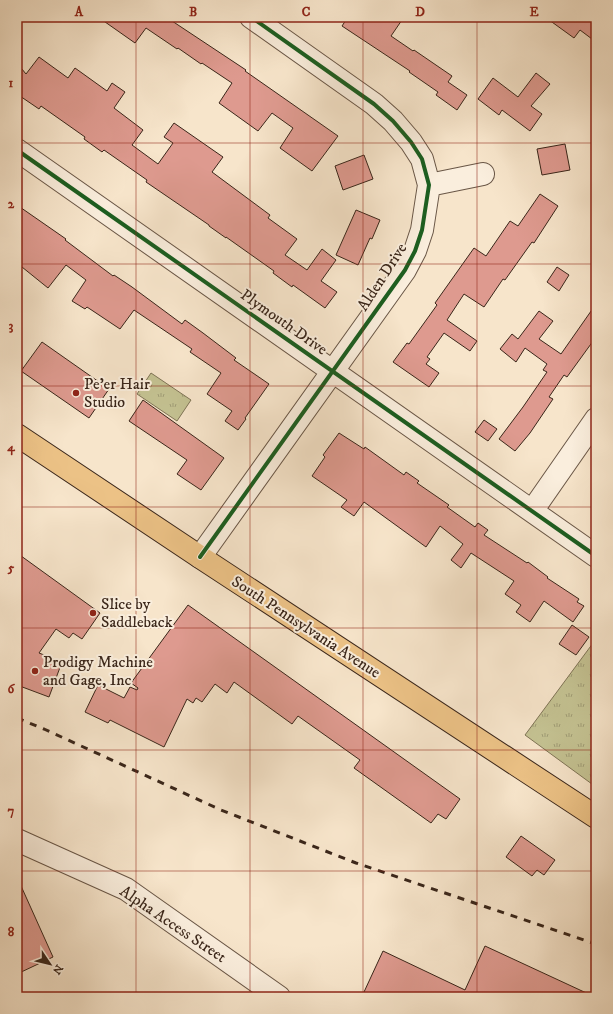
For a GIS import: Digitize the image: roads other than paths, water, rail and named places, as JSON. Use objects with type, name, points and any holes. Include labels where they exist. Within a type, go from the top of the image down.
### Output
[{"type":"main road","name":"South Pennsylvania Avenue","points":[[17,435],[596,817]]},
{"type":"street","name":"Alden Drive","points":[[200,557],[405,270],[415,251],[422,230],[429,185],[422,159],[411,142],[393,121],[374,104],[251,17]]},
{"type":"street","name":"Plymouth Drive","points":[[17,150],[596,556]]},
{"type":"street","points":[[429,185],[483,174]]},
{"type":"street","points":[[532,511],[596,419]]},
{"type":"street","name":"Alpha Access Street","points":[[17,840],[126,889],[279,997]]},
{"type":"railway","points":[[17,718],[221,810],[356,863],[596,944]]},
{"type":"place","name":"Pe'er Hair Studio","points":[[76,393]]},
{"type":"place","name":"Slice by Saddleback","points":[[93,613]]},
{"type":"place","name":"Prodigy Machine and Gage, Inc","points":[[35,671]]}]
